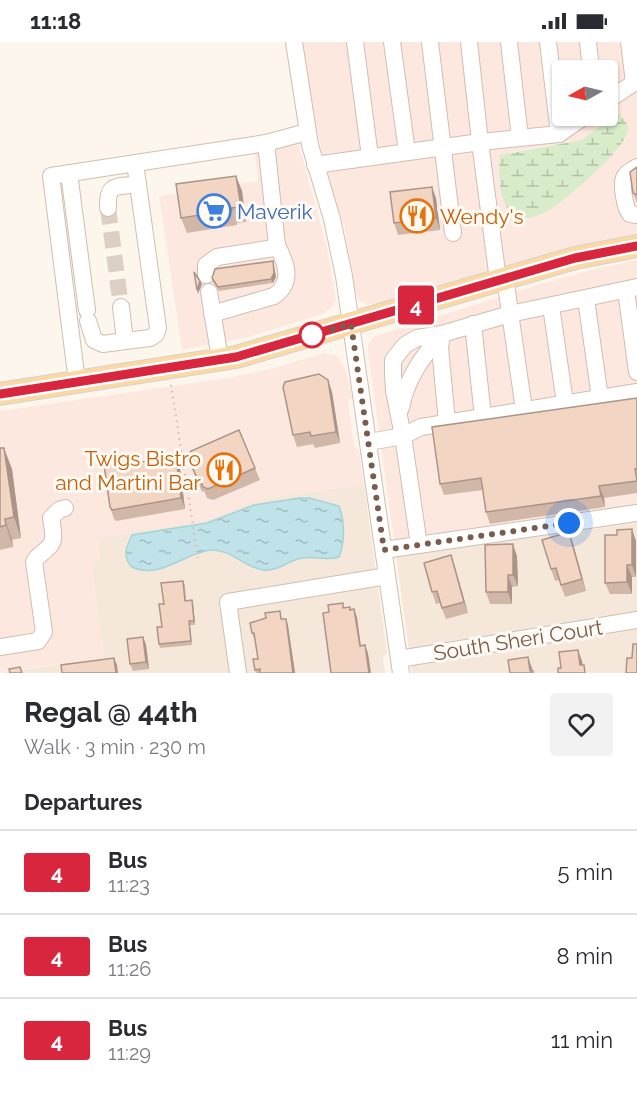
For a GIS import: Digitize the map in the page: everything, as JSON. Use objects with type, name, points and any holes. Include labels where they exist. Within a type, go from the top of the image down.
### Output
[{"type":"main road","points":[[0,394],[236,357],[575,258],[637,246]]},
{"type":"street","points":[[294,42],[307,132],[336,238],[351,324],[400,666]]},
{"type":"street","points":[[355,42],[370,157]]},
{"type":"street","points":[[392,42],[407,152]]},
{"type":"street","points":[[430,42],[453,233]]},
{"type":"street","points":[[469,42],[480,142],[524,410]]},
{"type":"street","points":[[509,42],[520,138]]},
{"type":"street","points":[[548,42],[559,134]]},
{"type":"street","points":[[588,42],[590,60]]},
{"type":"street","points":[[618,95],[636,85],[629,42]]},
{"type":"street","points":[[315,165],[480,142],[559,134],[571,126]]},
{"type":"street","points":[[77,382],[51,176],[266,143],[307,132]]},
{"type":"street","points":[[213,314],[274,296],[281,292],[288,277],[287,268],[277,244],[266,143]]},
{"type":"street","points":[[69,173],[87,316],[94,340],[103,344],[150,338],[156,334],[158,328],[135,163]]},
{"type":"street","points":[[637,167],[626,173],[622,179],[626,209],[630,214],[637,215]]},
{"type":"street","points":[[108,208],[109,192],[112,188],[138,184]]},
{"type":"street","points":[[206,275],[206,265],[217,257],[274,248],[277,244]]},
{"type":"street","points":[[419,545],[394,391],[393,360],[405,345],[417,338],[442,334],[510,314],[632,289],[637,372]]},
{"type":"street","points":[[209,292],[220,359]]},
{"type":"street","points":[[586,299],[600,398]]},
{"type":"street","points":[[551,306],[565,404]]},
{"type":"street","points":[[121,307],[125,341]]},
{"type":"street","points":[[473,324],[483,417]]},
{"type":"street","points":[[399,417],[406,385],[429,349],[442,334]]},
{"type":"street","points":[[442,334],[440,348],[447,422]]},
{"type":"street","points":[[369,442],[403,436],[421,427],[447,422],[637,392]]},
{"type":"street","points":[[0,647],[38,642],[42,638],[44,633],[34,562],[53,540],[51,518],[59,510],[65,508]]},
{"type":"street","points":[[384,550],[637,513]]},
{"type":"street","points":[[238,673],[228,602],[387,576]]},
{"type":"street","name":"South Sheri Court","points":[[400,666],[637,620]]},
{"type":"path","points":[[168,368],[198,558]]},
{"type":"shaded area","points":[[301,42],[637,42],[637,234],[548,254],[382,304],[367,304],[360,301],[356,295],[344,225],[330,186],[306,83]],"holes":[[[552,60],[618,60],[618,115],[627,124],[578,189],[534,217],[510,152],[582,140],[602,126],[552,126]]]},
{"type":"shaded area","points":[[295,130],[327,248],[336,300],[323,314],[245,338],[182,350],[159,196],[258,181],[254,146]]},
{"type":"shaded area","points":[[637,260],[637,523],[396,555],[368,351],[368,345],[373,337],[537,285]]},
{"type":"shaded area","points":[[324,353],[337,356],[345,368],[352,397],[348,403],[354,446],[359,451],[364,484],[260,499],[206,520],[98,538],[100,561],[91,563],[104,658],[0,672],[0,411],[229,378]]},
{"type":"shaded area","points":[[364,484],[387,653],[383,657],[385,673],[0,673],[104,658],[91,563],[97,538],[206,520],[260,499]]},
{"type":"shaded area","points":[[637,523],[637,673],[412,673],[396,555]]},
{"type":"green space","points":[[618,114],[628,126],[626,136],[618,148],[573,192],[540,215],[521,218],[513,214],[507,207],[500,187],[500,155],[582,140],[600,126],[618,126]]},
{"type":"water","points":[[310,498],[339,506],[344,532],[339,557],[302,558],[268,570],[256,568],[218,550],[201,552],[152,570],[132,567],[127,559],[127,548],[132,535],[207,523],[254,505]]},
{"type":"building","points":[[637,167],[637,195],[633,193],[630,172]]},
{"type":"building","points":[[236,176],[241,207],[181,218],[176,184]]},
{"type":"building","points":[[432,187],[436,218],[394,223],[390,192]]},
{"type":"building","points":[[273,261],[274,273],[271,279],[218,287],[212,278],[215,269]]},
{"type":"building","points":[[194,272],[200,281],[197,290]]},
{"type":"building","points":[[319,374],[328,380],[336,432],[311,436],[310,432],[293,435],[283,387],[285,382]]},
{"type":"building","points":[[637,398],[637,469],[635,469],[637,481],[599,486],[601,496],[486,512],[481,478],[440,484],[432,427]]},
{"type":"building","name":"Twigs Bistro and Martini Bar","points":[[239,430],[255,468],[208,489],[203,487],[187,456],[191,451]]},
{"type":"building","points":[[0,448],[4,448],[14,517],[5,519],[6,525],[0,527]]},
{"type":"building","points":[[176,457],[181,498],[112,510],[104,465]]},
{"type":"building","points":[[632,529],[632,565],[627,565],[627,582],[605,583],[605,535],[617,535],[617,530]]},
{"type":"building","points":[[569,532],[582,579],[561,585],[556,568],[551,569],[542,540]]},
{"type":"building","points":[[513,544],[513,575],[508,575],[508,592],[486,592],[485,545]]},
{"type":"building","points":[[451,555],[464,602],[442,608],[437,591],[432,592],[424,563]]},
{"type":"building","points":[[183,581],[185,601],[192,600],[194,621],[189,621],[191,641],[159,644],[157,627],[162,627],[159,604],[164,604],[161,583]]},
{"type":"building","points":[[343,603],[343,608],[354,609],[360,646],[365,645],[369,673],[331,673],[323,613],[329,612],[328,605]]},
{"type":"building","points":[[280,611],[281,619],[286,619],[293,673],[260,673],[260,669],[255,670],[253,659],[258,659],[250,623],[266,618],[265,613]]},
{"type":"building","points":[[143,637],[146,662],[130,664],[127,639]]},
{"type":"building","points":[[633,644],[637,644],[637,673],[626,673],[627,658],[632,658]]},
{"type":"building","points":[[578,650],[580,665],[584,665],[585,673],[558,673],[558,668],[561,668],[559,652]]},
{"type":"building","points":[[528,657],[530,671],[533,673],[510,673],[508,660]]},
{"type":"building","points":[[114,658],[116,673],[62,673],[61,665]]},
{"type":"building","points":[[20,667],[22,673],[10,673],[9,669]]},
{"type":"tunnel","points":[[108,208],[121,307]]},
{"type":"bus line","name":"4","points":[[0,394],[236,357],[575,258],[637,246]]},
{"type":"place","name":"Maverik","points":[[214,211]]},
{"type":"place","name":"Wendy's","points":[[417,216]]},
{"type":"place","name":"Twigs Bistro and Martini Bar","points":[[224,470]]},
{"type":"route","points":[[312,335],[351,324],[384,550],[569,523]]}]
